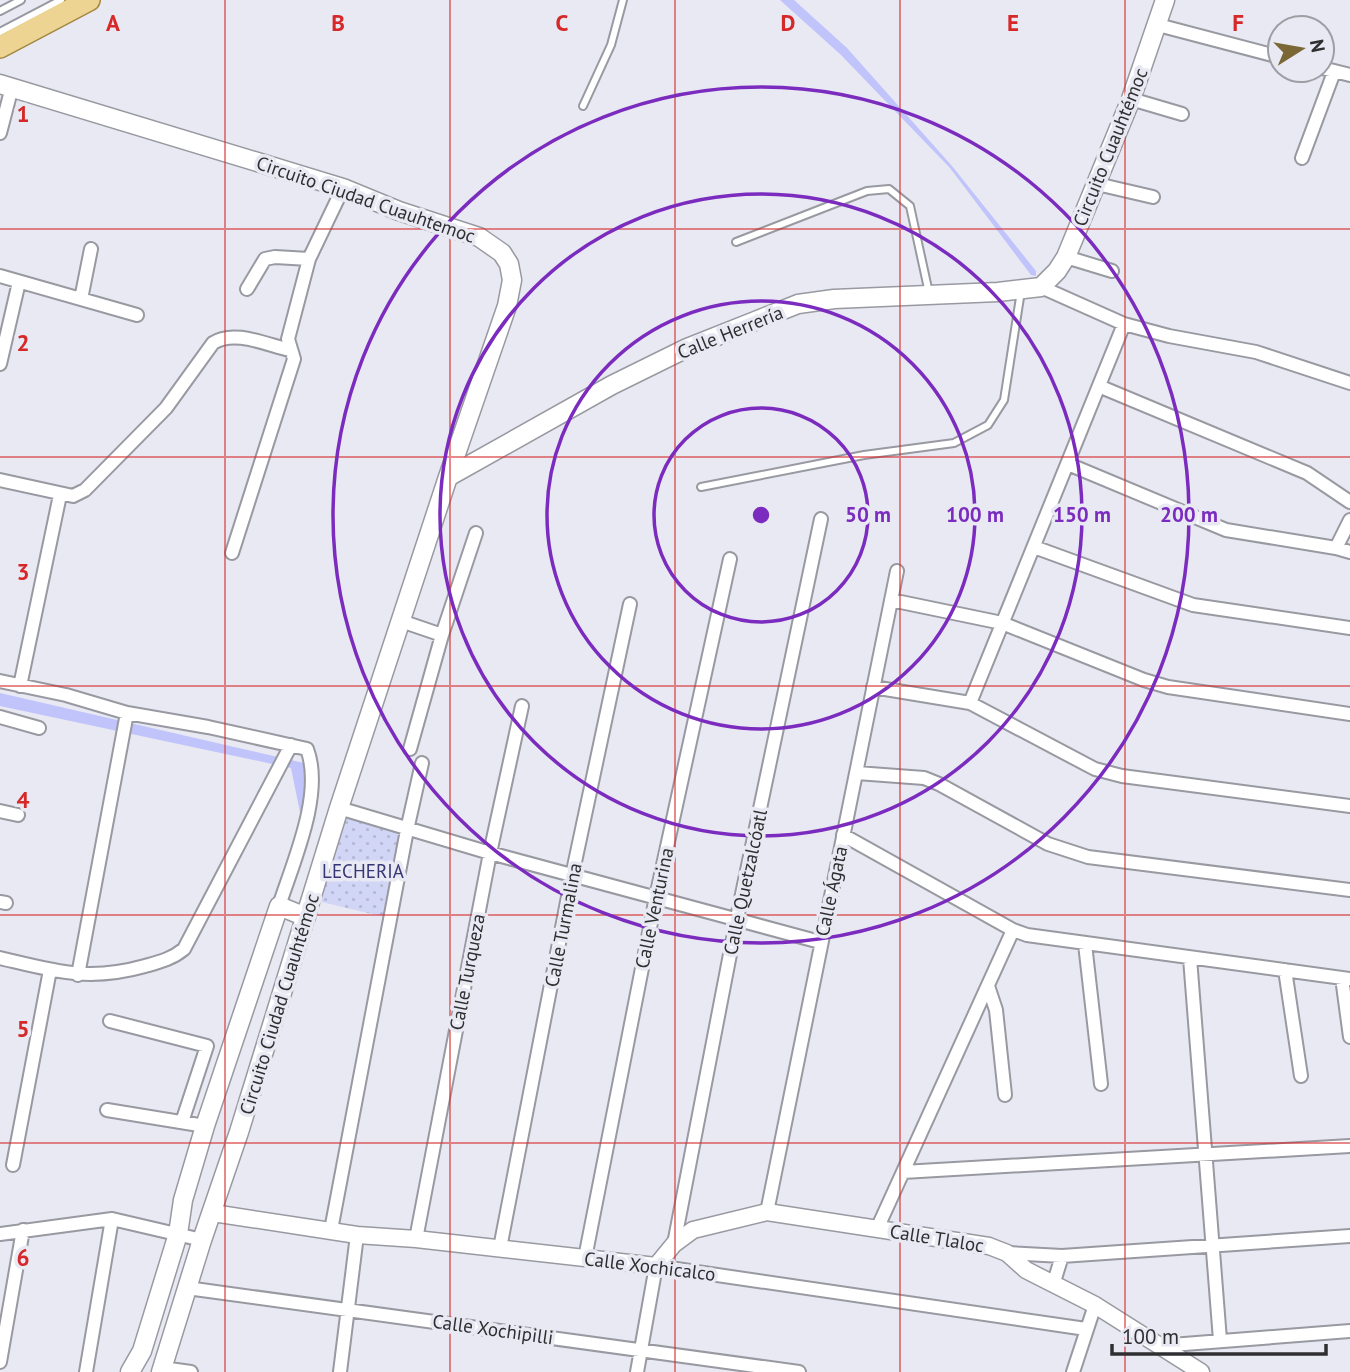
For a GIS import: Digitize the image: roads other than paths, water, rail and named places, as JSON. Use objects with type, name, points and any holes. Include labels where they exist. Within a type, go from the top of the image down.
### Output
[{"type":"main road","points":[[0,47],[89,0]]},
{"type":"main road","name":"Circuito Cuauhtémoc","points":[[1041,287],[1066,257],[1131,99],[1165,0]]},
{"type":"main road","name":"Circuito Ciudad Cuauhtemoc","points":[[6,86],[343,188],[399,211],[479,237],[502,253],[509,264],[512,280],[508,306],[448,477]]},
{"type":"main road","name":"Calle Herrería","points":[[448,477],[612,385],[687,348],[798,304],[834,299],[1041,287]]},
{"type":"main road","name":"Circuito Ciudad Cuauhtémoc","points":[[162,1370],[339,808],[448,477]]},
{"type":"main road","points":[[130,1372],[142,1352],[178,1234],[183,1200],[205,1126],[279,906],[306,918]]},
{"type":"street","points":[[1158,25],[1266,53]]},
{"type":"street","points":[[1302,158],[1324,84]]},
{"type":"street","points":[[0,133],[6,86]]},
{"type":"street","points":[[1131,99],[1182,114]]},
{"type":"street","points":[[1097,184],[1153,197]]},
{"type":"street","points":[[232,553],[294,359],[288,339],[309,260],[343,188]]},
{"type":"street","points":[[81,299],[91,249]]},
{"type":"street","points":[[247,289],[265,259],[275,257],[309,260]]},
{"type":"street","points":[[1066,257],[1112,271]]},
{"type":"street","points":[[0,276],[137,315]]},
{"type":"street","points":[[0,364],[19,282]]},
{"type":"street","points":[[1041,287],[1124,324],[1169,336],[1256,352],[1350,383]]},
{"type":"street","points":[[970,703],[1101,387],[1124,324]]},
{"type":"street","points":[[0,480],[74,496],[85,490],[166,408],[213,343],[222,337],[233,336],[290,350]]},
{"type":"street","points":[[1101,387],[1307,473],[1350,502]]},
{"type":"street","points":[[1068,464],[1227,530],[1350,552]]},
{"type":"street","points":[[20,686],[60,495]]},
{"type":"street","name":"Calle Quetzalcóatl","points":[[674,1244],[737,918],[821,519]]},
{"type":"street","points":[[1336,548],[1350,520]]},
{"type":"street","points":[[410,749],[442,635],[476,533]]},
{"type":"street","points":[[1034,547],[1193,605],[1350,628]]},
{"type":"street","name":"Calle Venturina","points":[[585,1258],[656,897],[730,559]]},
{"type":"street","name":"Calle Ágata","points":[[767,1212],[897,571]]},
{"type":"street","points":[[891,600],[1002,623],[1144,680],[1168,687],[1350,714]]},
{"type":"street","name":"Calle Turmalina","points":[[500,1248],[572,876],[631,604]]},
{"type":"street","points":[[401,621],[442,635]]},
{"type":"street","points":[[0,681],[66,695],[126,716],[288,750],[307,749],[312,761],[309,815],[279,906]]},
{"type":"street","points":[[873,687],[970,703],[1095,769],[1122,776],[1350,806]]},
{"type":"street","name":"Calle Turqueza","points":[[416,1239],[490,853],[522,706]]},
{"type":"street","points":[[78,975],[126,716]]},
{"type":"street","points":[[0,717],[39,728]]},
{"type":"street","points":[[0,958],[78,975],[120,972],[175,957],[184,950],[288,750]]},
{"type":"street","points":[[331,1230],[422,763]]},
{"type":"street","points":[[857,773],[924,778],[1048,844],[1088,857],[1350,890]]},
{"type":"street","points":[[339,808],[572,876],[820,942]]},
{"type":"street","points":[[0,811],[18,815]]},
{"type":"street","points":[[844,835],[1013,930],[1027,934],[1346,978],[1350,1037]]},
{"type":"street","points":[[877,1229],[1013,930]]},
{"type":"street","points":[[1085,944],[1101,1084]]},
{"type":"street","points":[[1190,958],[1220,1340]]},
{"type":"street","points":[[13,1165],[50,970]]},
{"type":"street","points":[[1286,970],[1301,1076]]},
{"type":"street","points":[[988,986],[996,1010],[1005,1095]]},
{"type":"street","points":[[110,1021],[207,1046],[182,1122]]},
{"type":"street","points":[[107,1110],[205,1126]]},
{"type":"street","points":[[903,1172],[1350,1146]]},
{"type":"street","name":"Calle Tlaloc","points":[[656,1266],[674,1244],[693,1230],[767,1212],[989,1246],[1007,1253],[1026,1270],[1095,1305],[1201,1372]]},
{"type":"street","name":"Calle Xochicalco","points":[[213,1213],[357,1235],[416,1239],[656,1266],[1086,1329]]},
{"type":"street","points":[[86,1372],[112,1219]]},
{"type":"street","points":[[0,1234],[112,1219],[202,1241]]},
{"type":"street","points":[[0,1362],[23,1230]]},
{"type":"street","points":[[340,1372],[357,1235]]},
{"type":"street","points":[[1007,1253],[1062,1256],[1350,1236]]},
{"type":"street","points":[[1053,1285],[1062,1256]]},
{"type":"street","points":[[637,1372],[656,1266]]},
{"type":"street","name":"Calle Xochipilli","points":[[187,1288],[799,1372]]},
{"type":"street","points":[[1073,1372],[1095,1305]]},
{"type":"street","points":[[1159,1346],[1350,1331]]},
{"type":"street","points":[[162,1370],[191,1372]]},
{"type":"lane","points":[[0,11],[21,0]]},
{"type":"lane","points":[[0,32],[61,0]]},
{"type":"lane","points":[[583,106],[611,45],[623,0]]},
{"type":"lane","points":[[736,242],[867,191],[889,189],[910,206],[930,295]]},
{"type":"lane","points":[[701,487],[864,455],[954,443],[988,425],[1004,400],[1021,289]]},
{"type":"water","points":[[780,0],[794,0],[847,48],[952,166],[1036,271],[1036,276],[1031,275],[950,168],[841,55]]},
{"type":"water","points":[[0,693],[304,763],[307,815],[302,822],[291,768],[0,706]]},
{"type":"park label","name":"LECHERIA","points":[[363,871]]}]
